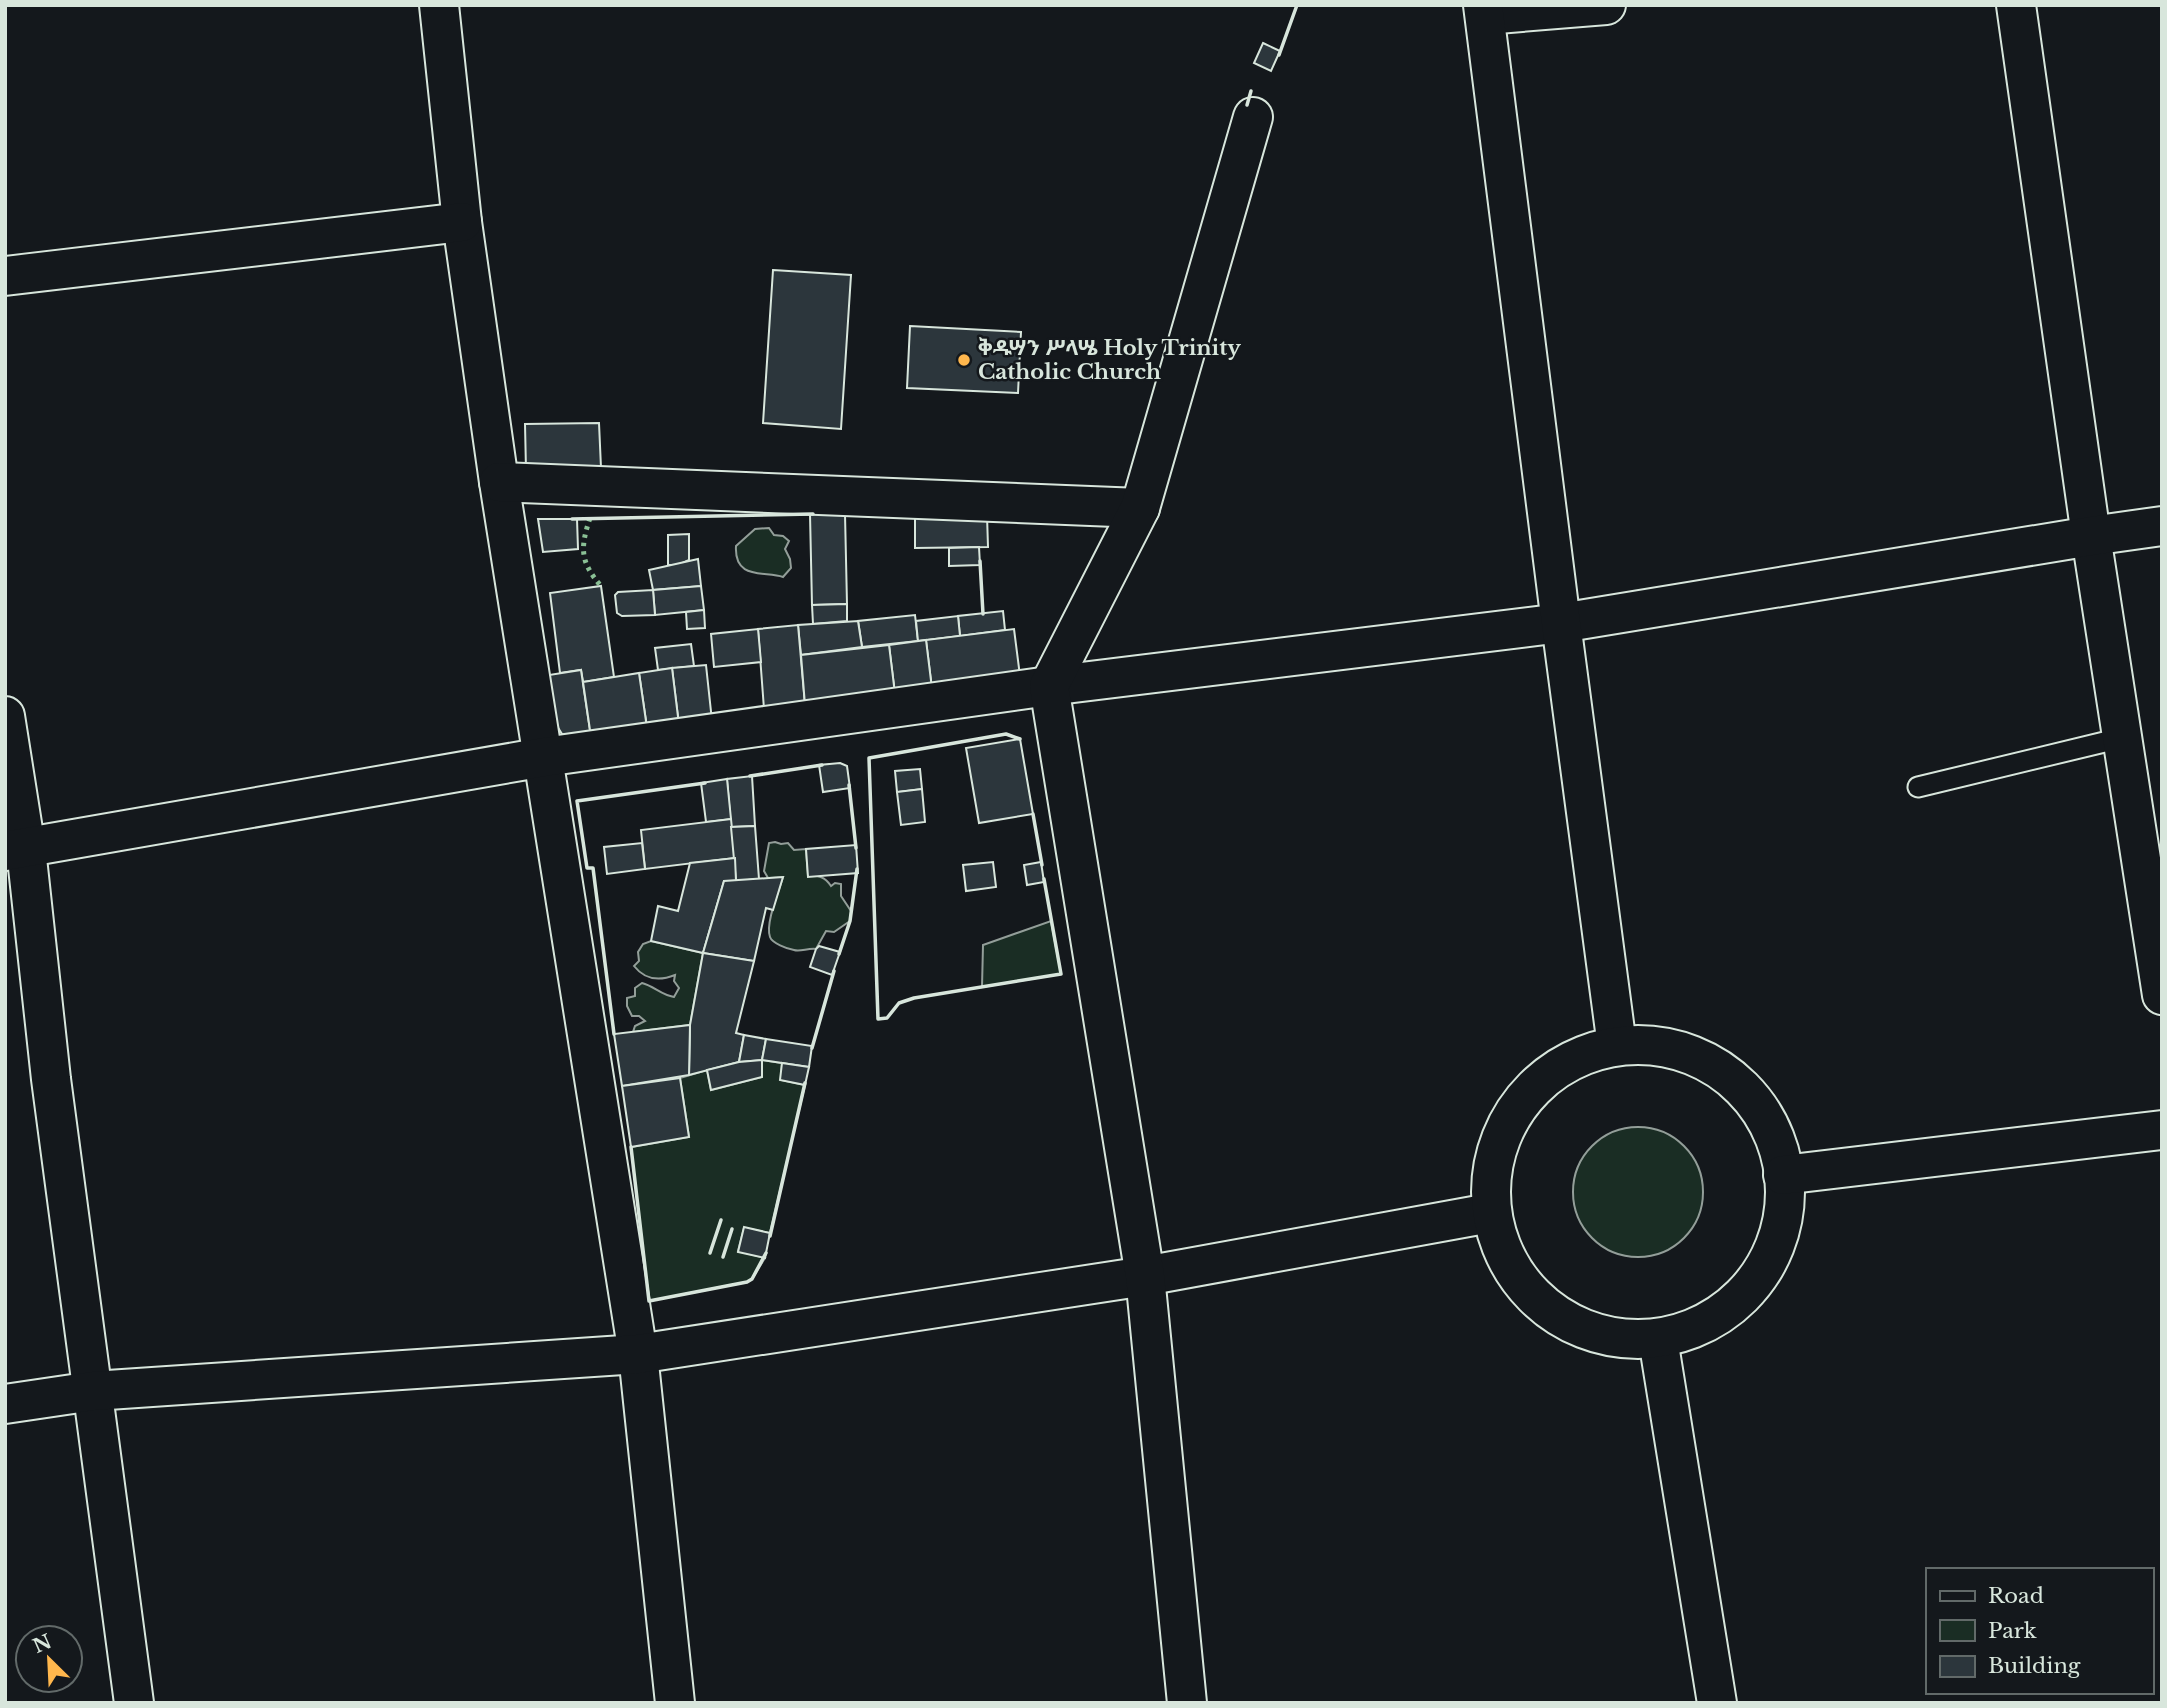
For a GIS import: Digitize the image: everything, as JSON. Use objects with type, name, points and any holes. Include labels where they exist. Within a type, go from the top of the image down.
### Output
[{"type":"street","points":[[439,5],[462,222],[499,482],[638,1354],[675,1703]]},
{"type":"street","points":[[1606,5],[1484,10],[1561,623],[1618,1046]]},
{"type":"street","points":[[2016,5],[2091,536],[2162,995]]},
{"type":"street","points":[[1187,1703],[1145,1276],[1049,686],[1140,508],[1253,117]]},
{"type":"street","points":[[5,276],[462,222]]},
{"type":"street","points":[[499,482],[1140,508]]},
{"type":"street","points":[[15,850],[544,757],[1049,686],[1561,623],[2162,526]]},
{"type":"street","points":[[5,716],[15,850],[51,1079],[134,1703]]},
{"type":"street","points":[[1618,1046],[1664,1047],[1708,1061],[1745,1089],[1772,1128],[1783,1175],[1784,1218],[1769,1262],[1741,1298],[1702,1326],[1658,1339],[1611,1338],[1568,1323],[1540,1302],[1531,1295],[1504,1257],[1490,1213],[1492,1167],[1506,1123],[1534,1086],[1573,1060],[1618,1046]]},
{"type":"street","points":[[1783,1175],[2162,1130]]},
{"type":"street","points":[[5,1404],[93,1391],[638,1354],[1145,1276],[1490,1213]]},
{"type":"street","points":[[1658,1339],[1717,1703]]},
{"type":"lane","points":[[1918,787],[2122,738]]},
{"type":"green space","points":[[769,528],[774,535],[783,536],[789,541],[785,549],[791,568],[783,577],[745,569],[737,557],[736,546],[755,529]]},
{"type":"green space","points":[[769,843],[788,843],[794,850],[806,849],[808,876],[821,877],[831,886],[835,883],[841,884],[841,896],[851,911],[850,921],[834,932],[826,931],[816,949],[791,949],[770,937],[771,916],[783,877],[768,878],[764,871]]},
{"type":"green space","points":[[1051,921],[1061,974],[982,987],[983,945]]},
{"type":"green space","points":[[651,941],[703,953],[690,1025],[633,1032],[635,1026],[645,1021],[639,1016],[632,1016],[627,1006],[627,998],[635,996],[635,988],[642,983],[674,997],[679,988],[674,981],[675,975],[653,978],[634,966],[639,961],[638,952],[643,944]]},
{"type":"green space","points":[[762,1060],[782,1063],[781,1080],[805,1085],[770,1233],[744,1228],[738,1251],[765,1258],[752,1279],[747,1282],[649,1301],[631,1147],[689,1137],[680,1078],[707,1070],[711,1090],[762,1077]]},
{"type":"green space","points":[[1638,1127],[1663,1132],[1684,1146],[1698,1167],[1703,1192],[1698,1217],[1684,1238],[1663,1252],[1638,1257],[1613,1252],[1592,1238],[1578,1217],[1573,1192],[1578,1167],[1592,1146],[1613,1132]]},
{"type":"building","points":[[1263,43],[1280,51],[1271,71],[1254,63]]},
{"type":"building","points":[[773,270],[851,275],[841,429],[763,423]]},
{"type":"building","name":"ቅዱሣን ሥላሤ Holy Trinity Catholic Church","points":[[910,326],[1021,332],[1018,393],[907,388]]},
{"type":"building","points":[[599,423],[601,468],[526,470],[525,424]]},
{"type":"building","points":[[810,514],[845,514],[847,604],[812,605]]},
{"type":"building","points":[[987,515],[988,547],[915,548],[915,516]]},
{"type":"building","points":[[538,519],[577,519],[578,549],[543,552]]},
{"type":"building","points":[[689,534],[689,560],[678,565],[668,565],[668,535]]},
{"type":"building","points":[[979,547],[980,565],[949,566],[949,548]]},
{"type":"building","points":[[698,559],[701,586],[653,590],[649,570]]},
{"type":"building","points":[[601,586],[614,677],[583,682],[581,670],[560,673],[550,593]]},
{"type":"building","points":[[701,586],[704,610],[655,615],[653,590]]},
{"type":"building","points":[[653,590],[655,615],[622,616],[617,613],[615,595],[618,592]]},
{"type":"building","points":[[847,604],[847,621],[813,624],[812,605]]},
{"type":"building","points":[[704,610],[705,628],[687,629],[686,612]]},
{"type":"building","points":[[1003,611],[1005,630],[960,636],[958,616]]},
{"type":"building","points":[[915,615],[918,641],[862,647],[858,621]]},
{"type":"building","points":[[958,616],[960,636],[918,641],[916,621]]},
{"type":"building","points":[[858,621],[862,647],[801,655],[798,625]]},
{"type":"building","points":[[798,625],[805,705],[764,709],[758,629]]},
{"type":"building","points":[[758,629],[761,662],[714,667],[711,634]]},
{"type":"building","points":[[1014,629],[1020,676],[932,689],[926,640]]},
{"type":"building","points":[[926,640],[932,689],[895,694],[889,645]]},
{"type":"building","points":[[691,644],[694,666],[658,670],[655,648]]},
{"type":"building","points":[[889,645],[895,694],[805,705],[801,655]]},
{"type":"building","points":[[706,665],[712,721],[679,725],[672,668]]},
{"type":"building","points":[[672,668],[679,725],[647,728],[639,673]]},
{"type":"building","points":[[581,670],[591,737],[572,738],[562,734],[557,726],[549,675]]},
{"type":"building","points":[[639,673],[647,728],[591,737],[583,682]]},
{"type":"building","points":[[1020,739],[1033,814],[979,823],[966,748]]},
{"type":"building","points":[[840,763],[847,766],[850,788],[823,792],[819,765]]},
{"type":"building","points":[[920,769],[922,789],[897,792],[895,771]]},
{"type":"building","points":[[752,776],[755,826],[731,827],[727,779]]},
{"type":"building","points":[[727,779],[731,819],[706,822],[701,783]]},
{"type":"building","points":[[922,789],[925,822],[901,825],[897,792]]},
{"type":"building","points":[[731,819],[735,858],[645,869],[641,830]]},
{"type":"building","points":[[755,826],[759,879],[736,881],[731,827]]},
{"type":"building","points":[[642,843],[645,869],[607,874],[604,847]]},
{"type":"building","points":[[856,845],[858,873],[808,877],[806,849]]},
{"type":"building","points":[[735,858],[736,881],[724,881],[703,953],[651,941],[658,906],[678,911],[690,863]]},
{"type":"building","points":[[993,862],[996,887],[966,891],[963,865]]},
{"type":"building","points":[[1041,862],[1044,882],[1027,885],[1024,865]]},
{"type":"building","points":[[783,877],[773,910],[766,908],[754,961],[703,953],[724,881]]},
{"type":"building","points":[[819,946],[840,952],[832,975],[810,967]]},
{"type":"building","points":[[703,953],[754,961],[736,1033],[744,1035],[739,1062],[689,1075],[690,1025]]},
{"type":"building","points":[[690,1025],[689,1075],[622,1086],[614,1034]]},
{"type":"building","points":[[744,1035],[766,1039],[762,1060],[739,1062]]},
{"type":"building","points":[[766,1039],[812,1046],[809,1067],[762,1060]]},
{"type":"building","points":[[762,1060],[762,1077],[711,1090],[707,1070],[739,1062]]},
{"type":"building","points":[[782,1063],[809,1067],[805,1085],[780,1080]]},
{"type":"building","points":[[680,1078],[689,1137],[631,1147],[622,1086]]},
{"type":"building","points":[[744,1227],[770,1233],[765,1258],[738,1252]]},
{"type":"hedge","points":[[590,518],[584,554],[589,569],[601,586]]},
{"type":"wall","points":[[1279,55],[1297,5]]},
{"type":"wall","points":[[1247,105],[1251,91]]},
{"type":"wall","points":[[572,519],[813,514]]},
{"type":"wall","points":[[980,561],[983,614]]},
{"type":"wall","points":[[1020,739],[1006,734],[869,758],[878,1019],[887,1018],[899,1003],[914,998],[1061,974],[1044,879]]},
{"type":"wall","points":[[750,776],[822,765]]},
{"type":"wall","points":[[614,1034],[593,868],[587,868],[577,801],[705,783]]},
{"type":"wall","points":[[849,785],[856,848]]},
{"type":"wall","points":[[1033,814],[1042,865]]},
{"type":"wall","points":[[839,954],[850,921],[857,869]]},
{"type":"wall","points":[[812,1048],[834,971]]},
{"type":"wall","points":[[770,1236],[805,1083]]},
{"type":"wall","points":[[631,1147],[649,1301],[747,1282],[752,1279],[766,1253]]},
{"type":"wall","points":[[710,1253],[721,1220]]},
{"type":"wall","points":[[723,1257],[732,1229]]},
{"type":"place","name":"ቅዱሣን ሥላሤ Holy Trinity Catholic Church","points":[[964,360]]}]
